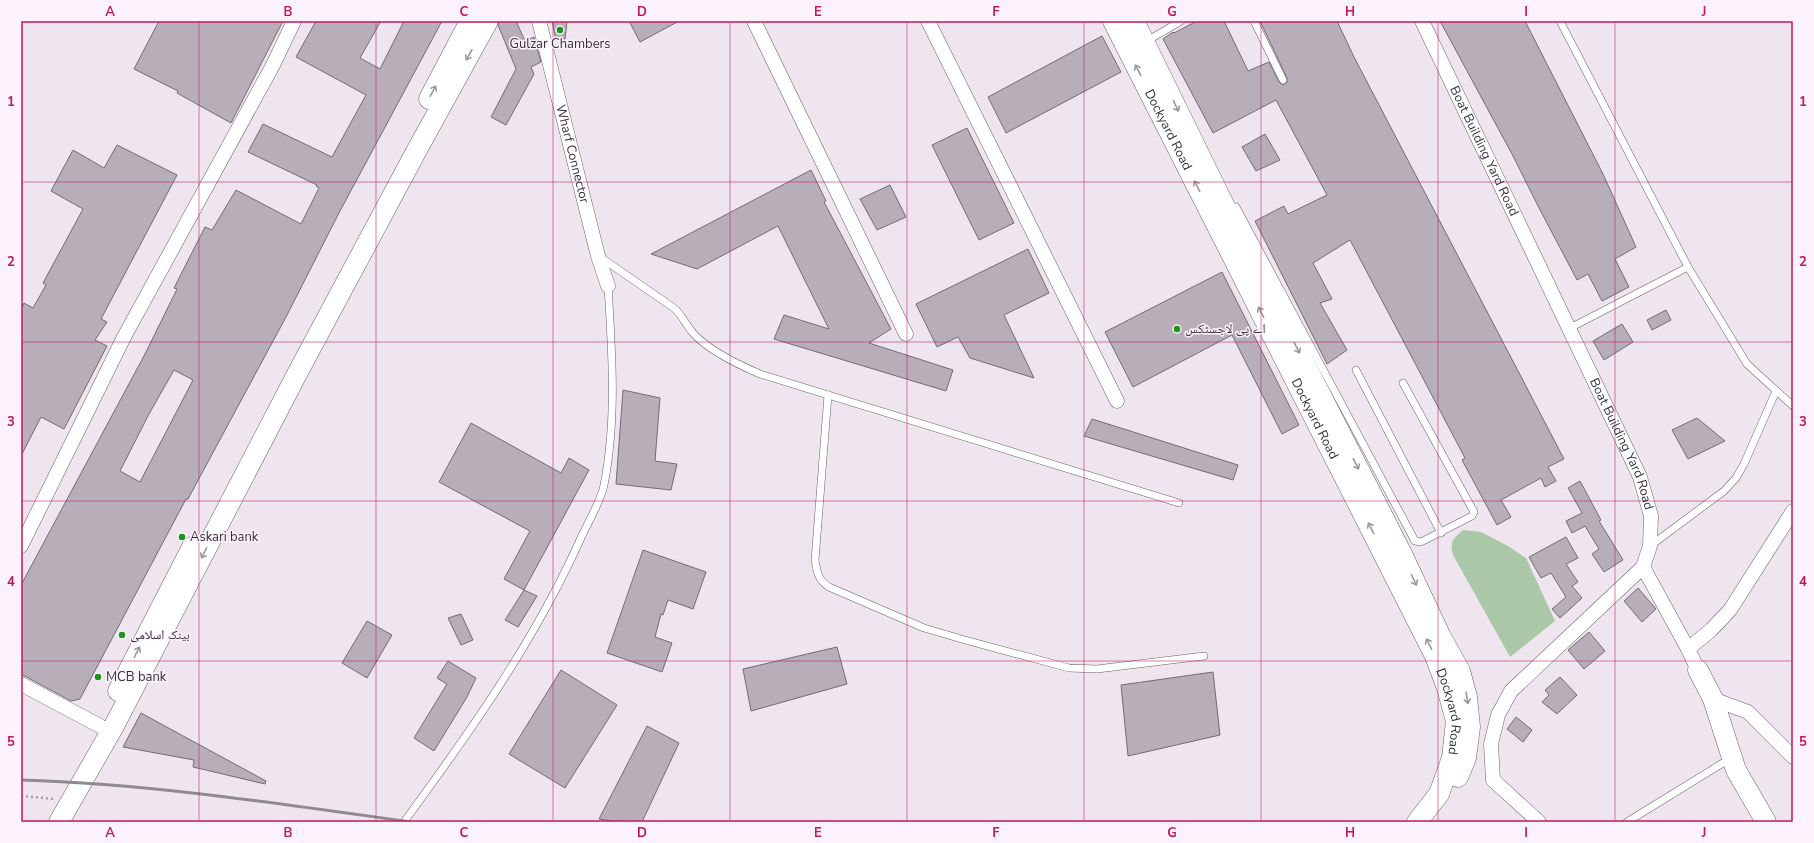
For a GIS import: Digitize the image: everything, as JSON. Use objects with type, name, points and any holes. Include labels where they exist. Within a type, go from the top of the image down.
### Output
[{"type":"street","points":[[21,546],[124,337],[273,64],[294,21]]},
{"type":"street","points":[[46,822],[100,726],[178,573],[470,21]]},
{"type":"street","points":[[59,822],[114,726],[298,372],[414,155],[488,21]]},
{"type":"street","name":"Wharf Connector","points":[[539,21],[598,256],[608,286]]},
{"type":"street","points":[[754,21],[906,334]]},
{"type":"street","points":[[928,21],[1118,401]]},
{"type":"street","name":"Dockyard Road","points":[[1113,21],[1222,217],[1402,554],[1441,637],[1460,671],[1467,697],[1470,726],[1466,758],[1448,799],[1432,822]]},
{"type":"street","name":"Dockyard Road","points":[[1134,21],[1218,192],[1222,217],[1435,656],[1447,688],[1456,721],[1452,758],[1438,794],[1417,822]]},
{"type":"street","name":"Boat Building Yard Road","points":[[1422,21],[1640,477],[1651,516],[1650,546],[1643,567],[1511,691],[1498,714],[1491,744],[1493,780],[1539,822]]},
{"type":"street","points":[[1688,649],[1711,630],[1730,610],[1793,511]]},
{"type":"street","points":[[1643,567],[1688,649],[1713,699],[1736,770],[1766,822]]},
{"type":"street","points":[[21,684],[100,726]]},
{"type":"street","points":[[1713,699],[1748,712],[1793,757]]},
{"type":"lane","points":[[1145,42],[1181,21]]},
{"type":"lane","points":[[1254,21],[1283,80]]},
{"type":"lane","points":[[1560,21],[1688,267],[1747,364],[1793,406]]},
{"type":"lane","points":[[1218,192],[1235,206],[1415,541],[1421,542],[1472,516],[1474,512],[1403,383]]},
{"type":"lane","points":[[598,256],[674,308],[682,316],[694,333],[711,348],[760,374],[1179,504]]},
{"type":"lane","points":[[1568,329],[1688,267]]},
{"type":"lane","points":[[404,822],[491,701],[527,642],[564,576],[604,486],[612,413],[608,286]]},
{"type":"lane","points":[[1356,370],[1441,533]]},
{"type":"lane","points":[[1650,546],[1724,491],[1736,478],[1744,464],[1776,391]]},
{"type":"lane","points":[[828,395],[815,560],[817,574],[823,583],[829,587],[924,628],[1069,668],[1097,669],[1204,656]]},
{"type":"lane","points":[[1627,822],[1731,758]]},
{"type":"path","points":[[21,796],[59,799]]},
{"type":"green space","points":[[1463,530],[1481,532],[1508,546],[1526,558],[1555,621],[1510,657],[1453,555],[1452,543],[1457,535]]},
{"type":"building","points":[[159,21],[283,21],[231,123],[177,93],[178,91],[134,69]]},
{"type":"building","points":[[316,21],[381,21],[360,58],[380,69],[404,21],[442,21],[340,211],[286,317],[188,499],[186,499],[80,699],[71,701],[21,674],[21,585],[145,354],[177,289],[174,288],[205,227],[212,230],[236,190],[301,224],[319,188],[316,186],[317,185],[248,152],[263,124],[332,157],[366,95],[296,57]],"holes":[[[174,370],[193,380],[140,482],[120,471],[149,414]]]},
{"type":"building","points":[[499,21],[516,21],[525,41],[534,37],[541,62],[531,67],[534,74],[506,125],[491,117],[516,69],[498,25]]},
{"type":"building","name":"Gulzar Chambers","points":[[552,21],[567,21],[565,39],[556,40]]},
{"type":"building","points":[[629,21],[679,21],[640,42]]},
{"type":"building","points":[[1197,21],[1224,21],[1248,71],[1269,62],[1279,82],[1283,85],[1287,82],[1287,78],[1260,21],[1337,21],[1354,57],[1564,459],[1548,467],[1556,481],[1545,487],[1541,478],[1501,500],[1511,517],[1497,525],[1462,460],[1465,458],[1350,240],[1313,263],[1332,299],[1320,303],[1347,350],[1327,364],[1255,221],[1284,206],[1288,214],[1327,195],[1276,100],[1213,133],[1163,39],[1173,32],[1174,33]]},
{"type":"building","points":[[1440,21],[1525,21],[1603,174],[1636,247],[1615,259],[1629,287],[1602,301],[1588,274],[1577,280],[1512,154]]},
{"type":"building","points":[[1102,36],[1121,72],[1006,133],[988,97]]},
{"type":"building","points":[[967,128],[1014,223],[979,240],[932,145]]},
{"type":"building","points":[[1265,134],[1280,160],[1256,171],[1242,147]]},
{"type":"building","points":[[117,145],[177,175],[101,319],[107,322],[95,340],[107,346],[64,429],[41,417],[21,456],[21,310],[24,303],[33,308],[46,285],[43,283],[83,209],[51,191],[73,150],[104,168]]},
{"type":"building","points":[[811,170],[826,201],[824,202],[891,329],[869,343],[953,370],[946,391],[774,339],[784,315],[829,329],[778,226],[697,269],[651,254]]},
{"type":"building","points":[[890,185],[906,217],[877,230],[860,199]]},
{"type":"building","points":[[1028,249],[1049,293],[1004,315],[1034,378],[970,358],[958,337],[937,347],[916,304]]},
{"type":"building","name":"اے پی لاجسٹکس","points":[[1222,272],[1299,425],[1282,434],[1232,335],[1133,387],[1105,332]]},
{"type":"building","points":[[1666,310],[1671,320],[1652,330],[1647,320]]},
{"type":"building","points":[[1622,324],[1633,342],[1604,360],[1593,341]]},
{"type":"building","points":[[623,390],[660,398],[655,461],[677,464],[671,490],[616,484]]},
{"type":"building","points":[[1697,418],[1725,441],[1688,459],[1672,430]]},
{"type":"building","points":[[1092,419],[1238,465],[1233,480],[1084,436]]},
{"type":"building","points":[[471,423],[561,473],[569,458],[589,470],[524,590],[504,579],[530,531],[439,482]]},
{"type":"building","points":[[1580,481],[1601,520],[1599,521],[1623,560],[1604,572],[1592,554],[1599,549],[1585,526],[1572,533],[1566,521],[1582,513],[1568,488]]},
{"type":"building","points":[[1566,537],[1578,558],[1566,564],[1578,582],[1572,586],[1582,598],[1560,618],[1552,609],[1566,597],[1551,573],[1541,578],[1529,557]]},
{"type":"building","points":[[643,550],[706,572],[693,609],[668,600],[663,615],[661,614],[655,637],[672,643],[662,672],[607,653]]},
{"type":"building","points":[[1638,588],[1656,609],[1642,622],[1624,601]]},
{"type":"building","points":[[524,590],[537,596],[518,627],[505,620]]},
{"type":"building","points":[[461,614],[473,640],[461,645],[448,618]]},
{"type":"building","points":[[367,621],[392,635],[367,678],[342,663]]},
{"type":"building","points":[[1589,632],[1605,651],[1584,669],[1568,650]]},
{"type":"building","points":[[837,647],[847,684],[751,711],[743,669]]},
{"type":"building","points":[[448,661],[476,678],[467,697],[434,751],[414,738],[447,684],[437,678]]},
{"type":"building","points":[[561,670],[617,705],[565,788],[509,754]]},
{"type":"building","points":[[1213,672],[1220,735],[1128,756],[1121,685]]},
{"type":"building","points":[[1560,677],[1577,695],[1557,714],[1542,702],[1549,695],[1545,690]]},
{"type":"building","points":[[141,713],[266,781],[265,784],[193,767],[194,760],[123,747]]},
{"type":"building","points":[[1516,717],[1532,730],[1523,742],[1507,729]]},
{"type":"building","points":[[647,726],[679,743],[642,822],[619,822],[599,819]]},
{"type":"railway","points":[[21,780],[70,782],[168,790],[411,822]]},
{"type":"place","name":"Gulzar Chambers","points":[[560,30]]},
{"type":"place","name":"اے پی لاجسٹکس","points":[[1177,329]]},
{"type":"place","name":"Askari bank","points":[[182,537]]},
{"type":"place","name":"بینک اسلامی","points":[[122,635]]},
{"type":"place","name":"MCB bank","points":[[98,677]]}]
